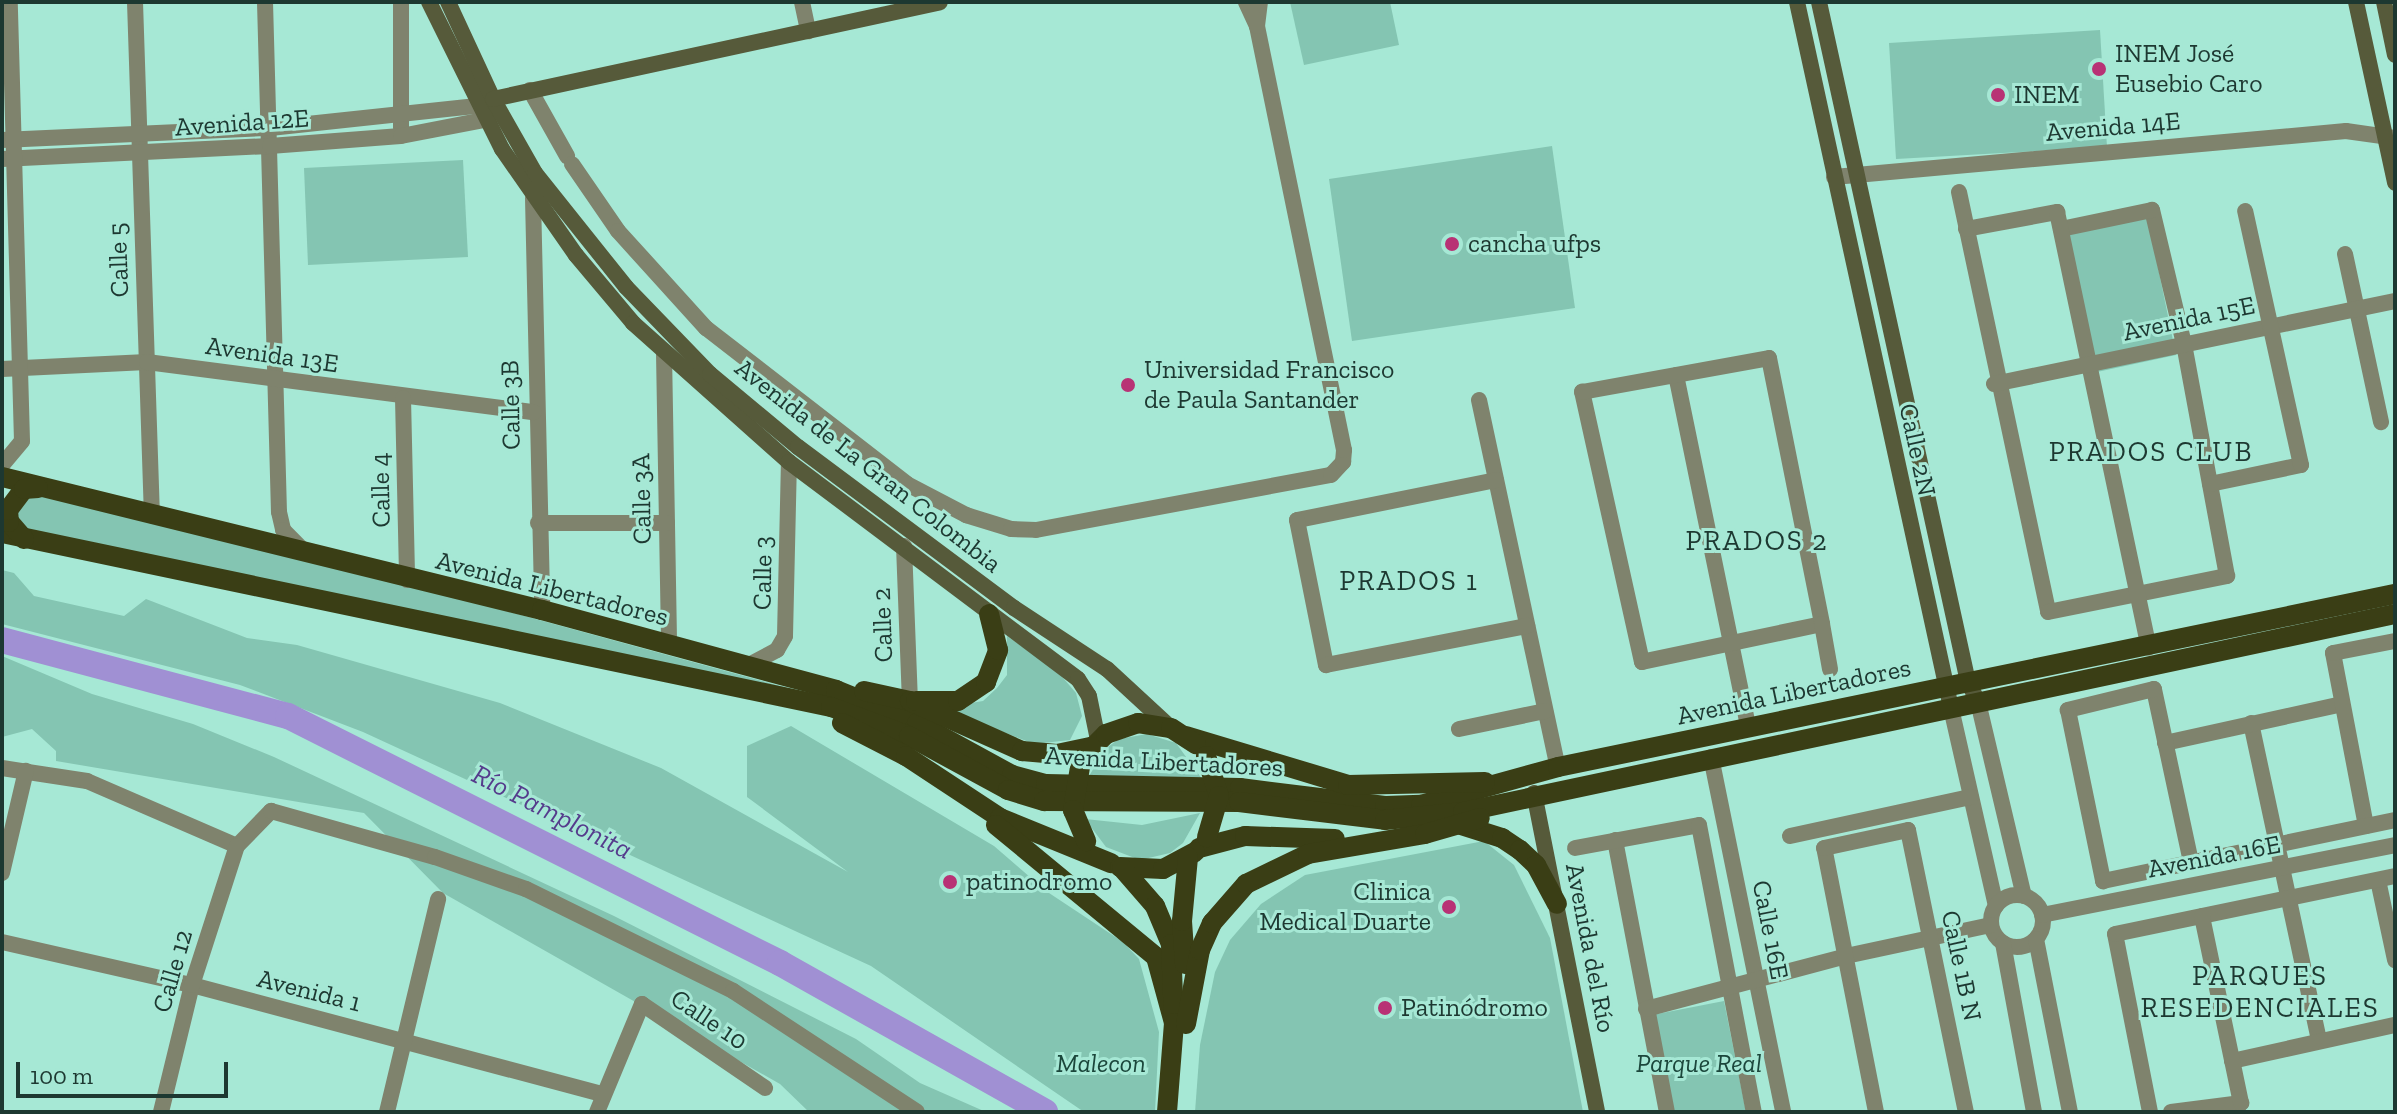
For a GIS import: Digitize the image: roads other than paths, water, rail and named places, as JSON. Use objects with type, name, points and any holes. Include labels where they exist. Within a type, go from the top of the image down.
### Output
[{"type":"main road","name":"Avenida Libertadores","points":[[2,477],[407,580],[542,610],[836,690],[917,723],[1012,775],[1046,784],[1240,788],[1385,806],[1421,805],[1508,791],[1534,793],[2395,614]]},
{"type":"main road","points":[[24,539],[9,522],[8,510],[24,489],[38,488]]},
{"type":"main road","name":"Avenida Libertadores","points":[[2,533],[751,691],[877,722],[1008,790],[1044,801],[1239,802],[1385,820],[1436,816],[1508,791],[1558,767],[2395,594]]},
{"type":"main road","points":[[836,690],[910,701],[958,701],[986,682],[998,650],[989,614]]},
{"type":"main road","points":[[751,691],[862,731],[948,786],[1027,831],[1117,865],[1150,871],[1198,847],[1245,836],[1375,840]]},
{"type":"main road","points":[[910,701],[1022,751],[1057,754],[1090,750],[1138,723],[1179,732],[1348,785],[1508,791]]},
{"type":"main road","points":[[1179,732],[1206,756],[1219,796],[1198,847],[1182,921],[1180,1112]]},
{"type":"main road","points":[[1090,750],[1072,802],[1086,841],[1117,865],[1165,923],[1180,1024]]},
{"type":"main road","points":[[948,786],[1156,957],[1180,1024]]},
{"type":"main road","points":[[1167,1112],[1180,1024],[1200,950],[1212,923],[1242,887],[1288,860],[1461,825],[1508,791]]},
{"type":"main road","points":[[1461,825],[1502,838],[1520,850],[1548,883],[1557,904]]},
{"type":"street","points":[[2,465],[22,441],[10,369],[10,2]]},
{"type":"street","name":"Calle 5","points":[[135,2],[152,516]]},
{"type":"street","points":[[265,2],[281,521],[291,542],[314,557]]},
{"type":"street","points":[[401,2],[401,136]]},
{"type":"street","name":"Avenida de La Gran Colombia","points":[[429,2],[480,113],[533,198],[576,255],[664,353],[789,462],[1078,679],[1089,696],[1090,750]]},
{"type":"street","name":"Avenida de La Gran Colombia","points":[[448,2],[493,99],[535,173],[626,287],[710,374],[798,447],[1014,608],[1107,669],[1179,732]]},
{"type":"street","points":[[802,2],[808,31]]},
{"type":"street","points":[[493,99],[940,2]]},
{"type":"street","points":[[530,90],[569,160],[618,231],[706,328],[907,484],[966,515],[1011,529],[1036,530],[1331,475],[1343,462],[1257,26],[1246,2]]},
{"type":"street","points":[[1257,26],[1260,2]]},
{"type":"street","name":"Calle 2N","points":[[1797,2],[1943,687],[1951,708],[1996,906]]},
{"type":"street","name":"Calle 2N","points":[[1819,2],[1968,682],[1978,702],[2024,896]]},
{"type":"street","points":[[2356,2],[2390,136],[2395,183]]},
{"type":"street","points":[[2384,2],[2395,55]]},
{"type":"street","name":"Avenida 12E","points":[[8,140],[270,128],[480,113]]},
{"type":"street","name":"Avenida 12E","points":[[8,159],[140,154],[401,136],[480,113]]},
{"type":"street","name":"Avenida 14E","points":[[1834,177],[2346,131],[2390,136]]},
{"type":"street","points":[[1959,192],[1997,384],[2048,612],[2227,576],[2184,344],[2152,210],[2061,229]]},
{"type":"street","name":"Calle 3B","points":[[533,198],[534,412],[542,610]]},
{"type":"street","points":[[2210,484],[2301,465],[2245,211]]},
{"type":"street","points":[[1966,229],[2057,212],[2092,363],[2149,647]]},
{"type":"street","points":[[2345,254],[2354,310],[2381,422]]},
{"type":"street","points":[[1859,290],[1882,285]]},
{"type":"street","name":"Avenida 15E","points":[[1997,384],[2395,301]]},
{"type":"street","name":"Calle 3A","points":[[664,353],[669,644]]},
{"type":"street","points":[[1822,624],[1642,662],[1582,392],[1769,358],[1822,624],[1830,669]]},
{"type":"street","name":"Avenida 13E","points":[[10,369],[147,362],[403,398],[534,412]]},
{"type":"street","points":[[1676,375],[1748,727]]},
{"type":"street","name":"Calle 4","points":[[403,398],[407,580]]},
{"type":"street","points":[[1479,400],[1558,767]]},
{"type":"street","name":"Calle 3","points":[[747,666],[777,650],[785,636],[789,462]]},
{"type":"street","points":[[1896,469],[1920,465]]},
{"type":"street","points":[[1496,480],[1297,520],[1326,665],[1527,626]]},
{"type":"street","points":[[538,523],[667,523]]},
{"type":"street","name":"Calle 2","points":[[904,546],[910,701]]},
{"type":"street","points":[[2366,826],[2333,653],[2395,641]]},
{"type":"street","points":[[2191,862],[2154,689],[2068,710],[2103,881],[2191,862],[2277,842],[2395,820]]},
{"type":"street","points":[[2165,743],[2342,704]]},
{"type":"street","points":[[1459,729],[1545,711]]},
{"type":"street","points":[[2251,723],[2319,1040]]},
{"type":"street","name":"Calle 16E","points":[[1711,757],[1783,1112]]},
{"type":"street","points":[[2,768],[87,781],[237,846],[271,811],[423,853],[526,889],[733,991],[917,1112]]},
{"type":"street","points":[[2,873],[26,771]]},
{"type":"street","name":"Avenida del Río","points":[[1534,793],[1597,1112]]},
{"type":"street","points":[[1790,836],[1971,797]]},
{"type":"street","points":[[1575,848],[1699,825],[1754,1112]]},
{"type":"street","name":"Calle 1B N","points":[[1846,956],[1824,848],[1908,830],[1966,1112]]},
{"type":"street","points":[[1615,840],[1667,1112]]},
{"type":"street","name":"Avenida 16E","points":[[2042,915],[2395,845]]},
{"type":"street","name":"Calle 12","points":[[161,1112],[192,985],[237,846]]},
{"type":"street","points":[[2150,1112],[2115,934],[2395,876]]},
{"type":"street","points":[[2378,880],[2395,960]]},
{"type":"street","points":[[2034,1112],[2003,943],[1991,925],[1996,906],[2008,896],[2024,896],[2042,915],[2036,939],[2070,1112]]},
{"type":"street","points":[[387,1112],[438,899]]},
{"type":"street","points":[[2171,1112],[2241,1103],[2202,916]]},
{"type":"street","points":[[1646,1009],[1846,956],[1991,925]]},
{"type":"street","points":[[2003,943],[2024,947],[2036,939]]},
{"type":"street","name":"Avenida 1","points":[[2,942],[192,985],[603,1094]]},
{"type":"street","points":[[1846,956],[1876,1112]]},
{"type":"street","name":"Calle 10","points":[[597,1112],[642,1004],[765,1088]]},
{"type":"street","points":[[2232,1061],[2395,1025]]},
{"type":"waterway","name":"Río Pamplonita","points":[[2,640],[288,716],[780,963],[1045,1112]]},
{"type":"place","name":"INEM José Eusebio Caro","points":[[2099,69]]},
{"type":"place","name":"INEM","points":[[1998,95]]},
{"type":"place","name":"cancha ufps","points":[[1452,244]]},
{"type":"place","name":"Universidad Francisco de Paula Santander","points":[[1128,385]]},
{"type":"place","name":"patinodromo","points":[[950,882]]},
{"type":"place","name":"Clinica Medical Duarte","points":[[1449,907]]},
{"type":"place","name":"Patinódromo","points":[[1385,1008]]},
{"type":"district","name":"PRADOS CLUB","points":[[2151,452]]},
{"type":"district","name":"PRADOS 2","points":[[1757,541]]},
{"type":"district","name":"PRADOS 1","points":[[1409,581]]},
{"type":"district","name":"PARQUES RESEDENCIALES","points":[[2260,992]]},
{"type":"park label","name":"Malecon","points":[[1101,1064]]},
{"type":"park label","name":"Parque Real","points":[[1699,1064]]}]
